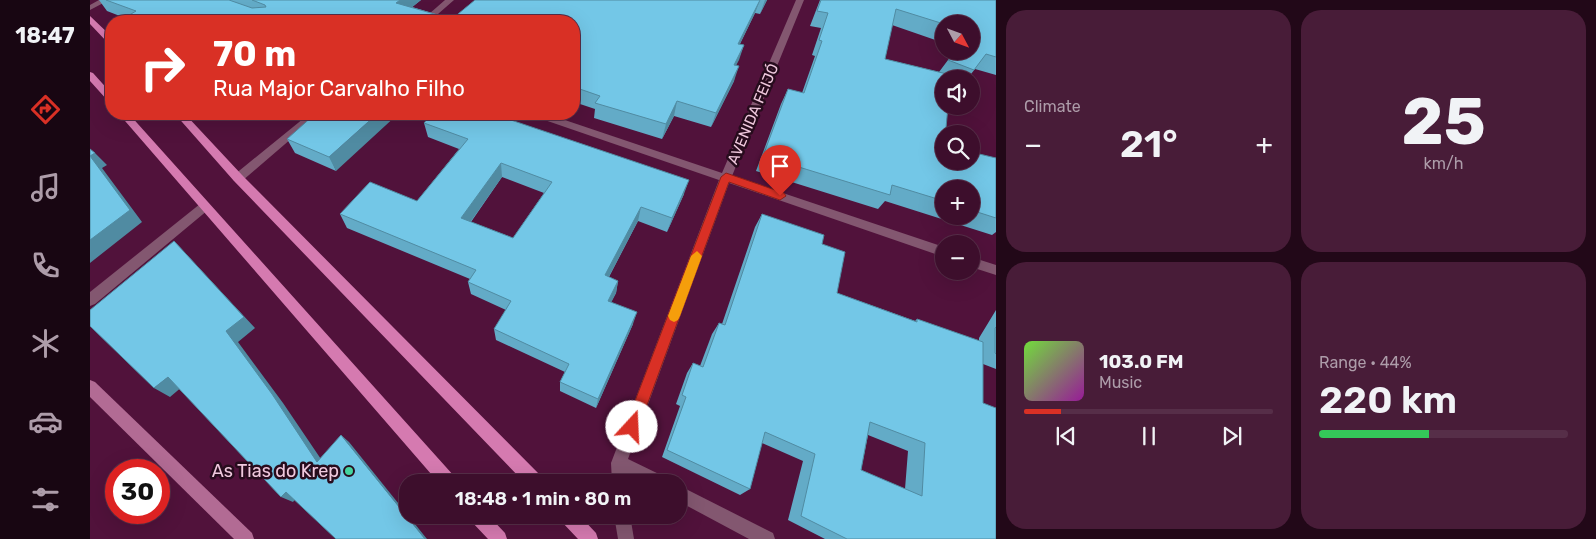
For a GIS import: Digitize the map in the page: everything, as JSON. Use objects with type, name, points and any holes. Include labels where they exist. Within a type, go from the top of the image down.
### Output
[{"type":"main road","points":[[90,19],[105,35]]},
{"type":"main road","points":[[90,75],[105,92]]},
{"type":"main road","points":[[129,120],[441,474]]},
{"type":"main road","points":[[185,120],[238,178],[527,474]]},
{"type":"main road","points":[[90,387],[246,539]]},
{"type":"main road","points":[[485,524],[498,539]]},
{"type":"main road","points":[[576,524],[590,539]]},
{"type":"street","points":[[90,8],[105,0]]},
{"type":"street","points":[[432,15],[450,0]]},
{"type":"street","name":"AVENIDA FEIJÓ","points":[[620,474],[619,463],[726,177],[800,0]]},
{"type":"street","points":[[238,178],[308,120]]},
{"type":"street","points":[[555,120],[935,249]]},
{"type":"street","points":[[90,300],[204,207]]},
{"type":"street","points":[[980,265],[996,270]]},
{"type":"street","points":[[619,463],[641,474]]},
{"type":"street","points":[[687,498],[767,539]]},
{"type":"street","points":[[624,524],[626,539]]},
{"type":"building","points":[[106,0],[229,0],[252,8],[266,7],[252,0],[400,0],[396,3],[438,15],[129,15],[136,11]]},
{"type":"building","points":[[475,0],[760,0],[738,44],[744,45],[734,65],[739,66],[716,113],[677,101],[666,124],[595,103],[600,96],[580,89],[580,15],[457,15]]},
{"type":"building","points":[[821,0],[996,0],[996,57],[986,54],[974,70],[948,60],[980,60],[980,15],[935,15],[935,21],[896,9],[885,59],[935,71],[935,115],[947,115],[946,125],[935,125],[935,170],[980,170],[980,154],[996,158],[996,218],[980,213],[980,180],[935,180],[935,198],[892,185],[890,195],[763,156],[788,89],[804,93],[822,41],[819,40],[828,13],[817,11]]},
{"type":"building","points":[[308,120],[370,120],[329,157],[287,139]]},
{"type":"building","points":[[427,120],[511,120],[689,180],[672,218],[641,207],[605,275],[618,281],[608,301],[637,312],[598,399],[560,382],[569,364],[494,329],[511,301],[468,282],[476,270],[340,214],[370,182],[417,201],[468,139],[424,123]],"holes":[[[501,163],[552,182],[513,238],[461,218]]]},
{"type":"building","points":[[90,149],[95,153],[90,156]]},
{"type":"building","points":[[90,156],[130,210],[90,240]]},
{"type":"building","points":[[762,214],[824,235],[822,244],[845,252],[837,293],[917,322],[917,319],[983,342],[983,403],[996,408],[996,539],[847,539],[801,516],[815,454],[765,432],[750,489],[667,450],[686,397],[682,395],[693,363],[703,367],[719,323],[725,325]],"holes":[[[870,422],[925,443],[922,496],[861,470]]]},
{"type":"building","points":[[174,241],[244,317],[226,331],[272,394],[317,462],[341,435],[399,507],[399,524],[413,524],[425,539],[336,539],[286,492],[281,497],[168,377],[154,388],[90,326],[90,310]]},
{"type":"building","points":[[996,327],[996,354],[995,328]]},
{"type":"slow traffic","points":[[674,316],[697,256]]},
{"type":"place","name":"As Tias do Krep","points":[[349,471]]},
{"type":"route","points":[[632,427],[726,177],[780,196]]}]
